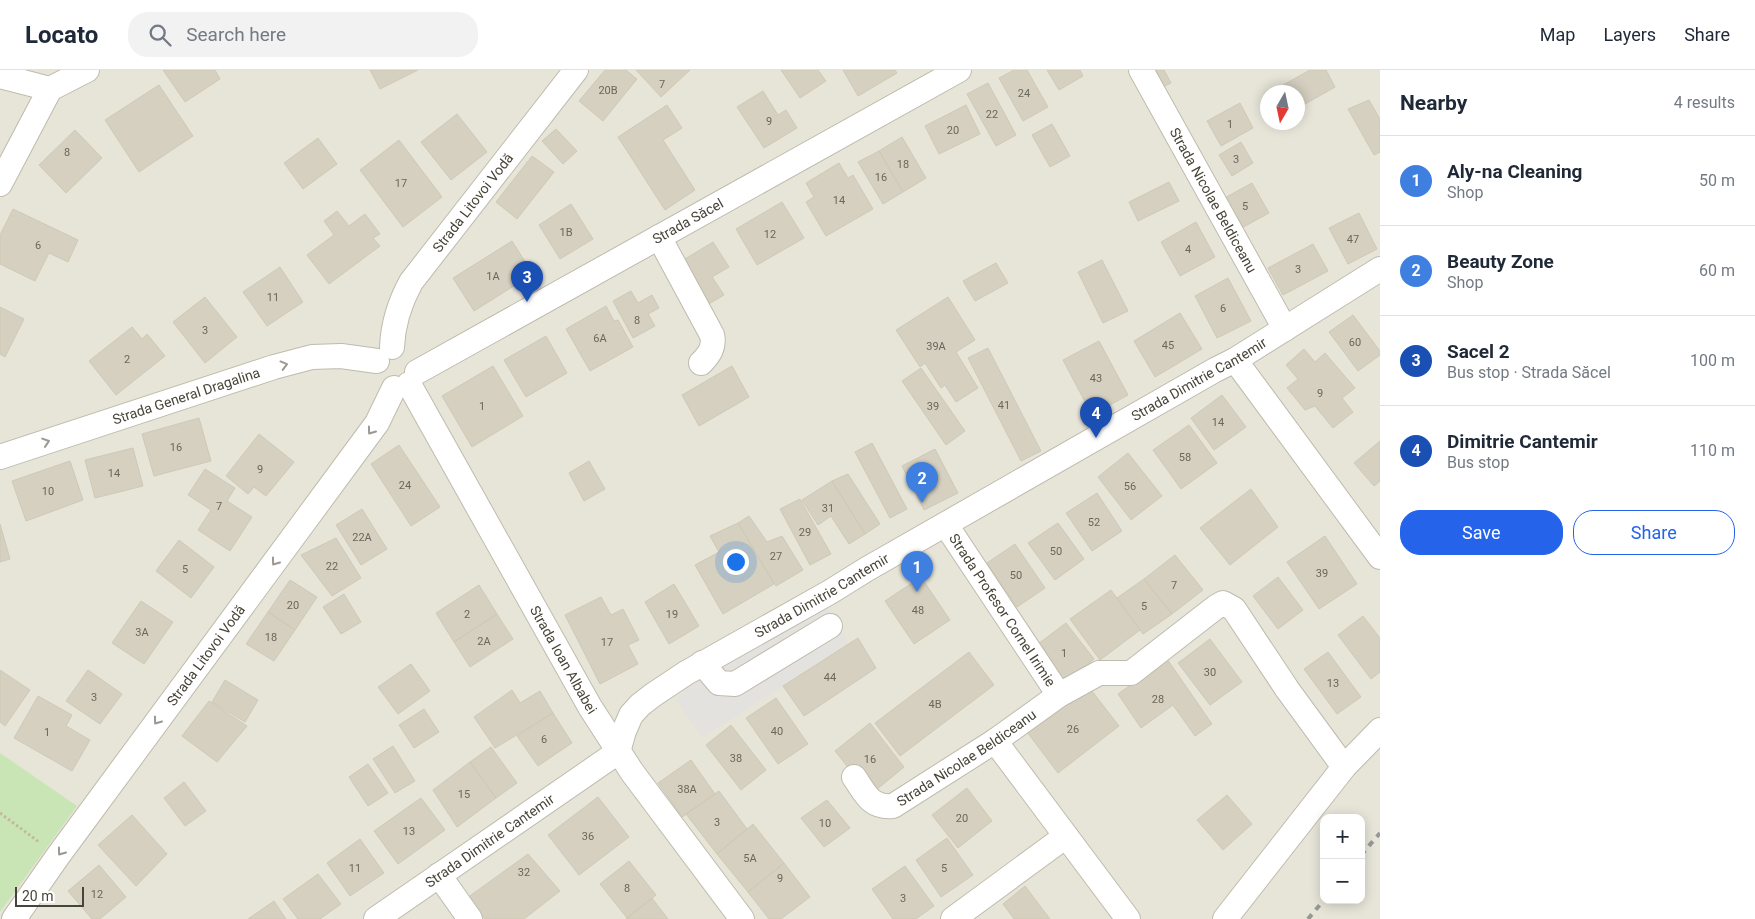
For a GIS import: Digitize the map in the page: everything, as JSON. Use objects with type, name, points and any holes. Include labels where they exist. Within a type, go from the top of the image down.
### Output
[{"type":"street","points":[[0,184],[50,89],[87,70]]},
{"type":"street","name":"Strada Litovoi Vodă","points":[[385,354],[401,301],[411,282],[576,70]]},
{"type":"street","name":"Strada Săcel","points":[[406,381],[959,70]]},
{"type":"street","name":"Strada Nicolae Beldiceanu","points":[[1141,70],[1285,329]]},
{"type":"street","points":[[0,76],[50,89]]},
{"type":"street","points":[[659,237],[712,335],[713,345],[701,363]]},
{"type":"street","name":"Strada Dimitrie Cantemir","points":[[376,919],[618,752],[631,715],[640,705],[686,673],[1215,370],[1236,360],[1380,269]]},
{"type":"street","points":[[406,349],[415,358],[406,381],[381,381],[377,375],[376,368],[385,354],[406,349]]},
{"type":"street","name":"Strada General Dragalina","points":[[0,457],[265,370],[312,357],[385,354]]},
{"type":"street","points":[[1236,360],[1380,557]]},
{"type":"street","name":"Strada Litovoi Vodă","points":[[14,919],[58,856],[406,381]]},
{"type":"street","name":"Strada Ioan Albabei","points":[[406,381],[590,707],[618,752],[742,919]]},
{"type":"street","name":"Strada Profesor Cornel Irimie","points":[[946,525],[1059,695]]},
{"type":"street","name":"Strada Nicolae Beldiceanu","points":[[854,777],[872,803],[893,806],[995,741],[1059,695],[1099,673],[1131,672],[1223,603],[1234,609],[1287,689],[1344,768]]},
{"type":"street","points":[[702,664],[719,683],[735,684],[830,626]]},
{"type":"street","points":[[1225,919],[1344,768],[1380,730]]},
{"type":"street","points":[[995,741],[1128,919]]},
{"type":"street","points":[[953,919],[1066,836]]},
{"type":"street","points":[[439,875],[470,919]]},
{"type":"path","points":[[0,814],[58,856]]},
{"type":"shaded area","points":[[0,70],[1380,70],[1380,919],[0,919]]},
{"type":"shaded area","points":[[826,603],[849,644],[702,738],[676,700],[697,675]]},
{"type":"green space","points":[[0,753],[77,806],[0,912]]},
{"type":"building","points":[[163,70],[215,70],[220,79],[185,102]]},
{"type":"building","points":[[370,70],[418,70],[380,89]]},
{"type":"building","points":[[605,70],[626,70],[637,79],[603,121],[579,101]]},
{"type":"building","points":[[636,70],[690,70],[661,97]]},
{"type":"building","points":[[781,70],[818,70],[826,81],[800,98]]},
{"type":"building","points":[[843,70],[895,70],[897,73],[858,96]]},
{"type":"building","points":[[1014,70],[1027,70],[1048,107],[1023,121],[999,78]]},
{"type":"building","points":[[1047,70],[1080,70],[1083,76],[1059,90]]},
{"type":"building","points":[[1147,70],[1164,70],[1171,83],[1157,90]]},
{"type":"building","points":[[1310,70],[1326,70],[1335,87],[1305,104],[1305,85],[1283,85]]},
{"type":"building","points":[[988,83],[1016,135],[996,146],[967,94]]},
{"type":"building","points":[[159,85],[193,136],[139,172],[105,120]]},
{"type":"building","points":[[763,91],[778,115],[786,110],[797,128],[764,148],[737,107]]},
{"type":"building","points":[[1369,100],[1380,119],[1380,152],[1374,155],[1348,109]]},
{"type":"building","points":[[1240,103],[1253,128],[1221,146],[1207,121]]},
{"type":"building","points":[[667,105],[682,128],[663,140],[695,190],[665,210],[618,137]]},
{"type":"building","points":[[966,105],[980,134],[939,154],[925,126]]},
{"type":"building","points":[[457,114],[487,152],[451,180],[421,142]]},
{"type":"building","points":[[1052,124],[1070,156],[1050,167],[1032,135]]},
{"type":"building","points":[[556,129],[577,151],[563,164],[542,141]]},
{"type":"building","points":[[75,130],[102,158],[66,193],[39,165]]},
{"type":"building","points":[[902,137],[926,178],[903,192],[879,151]]},
{"type":"building","points":[[318,138],[337,164],[303,189],[284,163]]},
{"type":"building","points":[[399,140],[442,197],[403,227],[360,170]]},
{"type":"building","points":[[1241,142],[1253,163],[1232,176],[1219,155]]},
{"type":"building","points":[[879,151],[903,192],[883,204],[858,162]]},
{"type":"building","points":[[532,156],[554,172],[517,219],[496,202]]},
{"type":"building","points":[[839,163],[848,178],[853,175],[873,209],[826,236],[806,202],[814,197],[806,183]]},
{"type":"building","points":[[1169,182],[1179,201],[1138,221],[1129,202]]},
{"type":"building","points":[[1252,183],[1269,213],[1238,230],[1221,200]]},
{"type":"building","points":[[782,202],[804,238],[757,265],[736,229]]},
{"type":"building","points":[[571,204],[593,239],[560,259],[539,225]]},
{"type":"building","points":[[13,209],[78,240],[68,262],[49,253],[35,281],[0,264],[0,235]]},
{"type":"building","points":[[337,211],[349,226],[365,214],[380,234],[373,238],[380,246],[329,284],[307,255],[334,235],[324,221]]},
{"type":"building","points":[[1359,213],[1377,249],[1348,264],[1329,228]]},
{"type":"building","points":[[1196,222],[1215,257],[1180,276],[1161,242]]},
{"type":"building","points":[[512,241],[533,274],[474,311],[453,278]]},
{"type":"building","points":[[713,242],[729,267],[712,277],[724,295],[707,305],[680,262]]},
{"type":"building","points":[[1313,244],[1328,271],[1283,295],[1268,268]]},
{"type":"building","points":[[1102,260],[1128,311],[1103,323],[1078,272]]},
{"type":"building","points":[[996,263],[1008,283],[975,301],[963,281]]},
{"type":"building","points":[[280,267],[303,302],[267,326],[243,292]]},
{"type":"building","points":[[1228,278],[1251,321],[1217,338],[1195,296]]},
{"type":"building","points":[[631,291],[638,303],[652,295],[659,308],[648,314],[655,326],[633,338],[613,301]]},
{"type":"building","points":[[205,297],[237,337],[205,363],[173,322]]},
{"type":"building","points":[[948,297],[975,340],[956,352],[978,388],[956,402],[945,385],[941,388],[925,363],[920,367],[896,330]]},
{"type":"building","points":[[606,306],[614,321],[618,320],[633,347],[590,371],[566,329]]},
{"type":"building","points":[[0,307],[24,319],[5,357],[0,354]]},
{"type":"building","points":[[1180,313],[1202,349],[1155,377],[1134,341]]},
{"type":"building","points":[[1353,315],[1380,351],[1380,355],[1358,371],[1329,332]]},
{"type":"building","points":[[132,327],[142,339],[147,334],[165,356],[116,395],[89,361]]},
{"type":"building","points":[[546,336],[567,373],[526,397],[504,360]]},
{"type":"building","points":[[1099,341],[1128,395],[1092,415],[1063,360]]},
{"type":"building","points":[[988,348],[1041,451],[1021,461],[968,358]]},
{"type":"building","points":[[1304,349],[1315,362],[1325,353],[1355,388],[1342,398],[1353,412],[1333,428],[1315,406],[1305,410],[1287,388],[1298,379],[1286,365]]},
{"type":"building","points":[[493,366],[523,416],[472,447],[442,396]]},
{"type":"building","points":[[732,366],[749,397],[699,426],[682,395]]},
{"type":"building","points":[[921,368],[965,431],[946,445],[902,381]]},
{"type":"building","points":[[1222,395],[1246,427],[1214,450],[1191,418]]},
{"type":"building","points":[[199,418],[211,461],[154,476],[142,434]]},
{"type":"building","points":[[1189,425],[1217,463],[1181,489],[1153,450]]},
{"type":"building","points":[[259,434],[294,462],[266,496],[254,487],[248,494],[226,476]]},
{"type":"building","points":[[1380,441],[1380,481],[1374,486],[1354,463]]},
{"type":"building","points":[[872,443],[907,509],[890,518],[855,452]]},
{"type":"building","points":[[399,445],[440,507],[411,526],[371,464]]},
{"type":"building","points":[[133,448],[143,486],[95,498],[85,460]]},
{"type":"building","points":[[935,449],[958,493],[924,510],[902,466]]},
{"type":"building","points":[[1128,453],[1162,496],[1131,520],[1098,477]]},
{"type":"building","points":[[70,461],[83,500],[26,521],[12,481]]},
{"type":"building","points":[[589,461],[605,489],[584,501],[569,473]]},
{"type":"building","points":[[205,469],[235,488],[227,501],[252,517],[230,551],[198,530],[211,510],[188,495]]},
{"type":"building","points":[[848,474],[880,524],[865,534],[832,481]]},
{"type":"building","points":[[832,481],[865,534],[849,544],[831,516],[818,525],[802,500]]},
{"type":"building","points":[[1251,489],[1278,527],[1230,565],[1200,528]]},
{"type":"building","points":[[1097,493],[1122,531],[1092,551],[1066,513]]},
{"type":"building","points":[[800,499],[831,554],[810,565],[780,509]]},
{"type":"building","points":[[362,509],[387,549],[361,565],[336,525]]},
{"type":"building","points":[[749,516],[767,542],[782,536],[803,570],[776,586],[738,523]]},
{"type":"building","points":[[738,523],[774,584],[723,614],[695,565],[719,552],[710,536]]},
{"type":"building","points":[[1058,523],[1084,559],[1055,580],[1028,543]]},
{"type":"building","points":[[0,524],[10,559],[0,562]]},
{"type":"building","points":[[1325,536],[1357,584],[1319,609],[1287,562]]},
{"type":"building","points":[[336,538],[361,578],[332,596],[301,555]]},
{"type":"building","points":[[179,540],[214,567],[191,598],[156,571]]},
{"type":"building","points":[[1015,544],[1045,588],[1017,607],[987,563]]},
{"type":"building","points":[[1175,555],[1203,590],[1172,614],[1144,579]]},
{"type":"building","points":[[921,577],[950,620],[914,644],[885,601]]},
{"type":"building","points":[[1278,577],[1303,610],[1278,629],[1253,596]]},
{"type":"building","points":[[1144,579],[1172,614],[1143,634],[1117,598]]},
{"type":"building","points":[[290,580],[317,597],[295,630],[268,612]]},
{"type":"building","points":[[674,584],[699,626],[669,644],[645,602]]},
{"type":"building","points":[[479,585],[497,614],[454,642],[436,613]]},
{"type":"building","points":[[1111,590],[1140,630],[1100,660],[1070,619]]},
{"type":"building","points":[[344,594],[361,622],[341,634],[323,607]]},
{"type":"building","points":[[601,597],[611,615],[623,609],[639,640],[628,645],[638,664],[600,684],[565,615]]},
{"type":"building","points":[[141,601],[173,622],[144,664],[112,643]]},
{"type":"building","points":[[268,612],[295,630],[274,661],[246,644]]},
{"type":"building","points":[[497,614],[513,639],[470,667],[454,642]]},
{"type":"building","points":[[1363,616],[1380,638],[1380,672],[1371,679],[1338,635]]},
{"type":"building","points":[[1066,623],[1094,659],[1062,684],[1034,647]]},
{"type":"building","points":[[858,638],[876,668],[804,716],[783,686]]},
{"type":"building","points":[[1210,639],[1242,682],[1210,705],[1178,663]]},
{"type":"building","points":[[969,652],[994,685],[900,756],[875,723]]},
{"type":"building","points":[[1328,652],[1361,697],[1337,714],[1304,669]]},
{"type":"building","points":[[1167,659],[1212,724],[1195,736],[1173,705],[1141,728],[1118,694]]},
{"type":"building","points":[[411,664],[430,691],[398,714],[378,687]]},
{"type":"building","points":[[0,670],[30,690],[5,726],[0,722]]},
{"type":"building","points":[[88,670],[122,694],[100,724],[66,701]]},
{"type":"building","points":[[225,680],[258,700],[245,722],[212,702]]},
{"type":"building","points":[[1088,686],[1119,726],[1058,773],[1027,732]]},
{"type":"building","points":[[512,690],[520,703],[540,691],[553,713],[495,748],[474,717]]},
{"type":"building","points":[[38,696],[72,715],[66,726],[90,740],[72,771],[14,738]]},
{"type":"building","points":[[776,698],[808,744],[778,764],[746,718]]},
{"type":"building","points":[[209,701],[247,726],[217,762],[182,736]]},
{"type":"building","points":[[424,709],[439,732],[414,748],[399,725]]},
{"type":"building","points":[[553,713],[572,743],[538,766],[517,736]]},
{"type":"building","points":[[870,723],[904,767],[870,795],[835,751]]},
{"type":"building","points":[[731,725],[766,770],[741,790],[706,745]]},
{"type":"building","points":[[393,746],[415,781],[395,793],[373,759]]},
{"type":"building","points":[[491,747],[517,783],[496,798],[470,762]]},
{"type":"building","points":[[691,760],[715,794],[682,817],[658,783]]},
{"type":"building","points":[[470,762],[496,798],[457,827],[433,790]]},
{"type":"building","points":[[368,764],[388,793],[368,806],[349,777]]},
{"type":"building","points":[[184,782],[206,811],[185,826],[164,798]]},
{"type":"building","points":[[967,788],[992,821],[958,848],[932,815]]},
{"type":"building","points":[[719,791],[747,829],[717,854],[686,814]]},
{"type":"building","points":[[1227,795],[1252,824],[1223,850],[1197,820]]},
{"type":"building","points":[[598,797],[629,837],[579,875],[548,835]]},
{"type":"building","points":[[421,798],[445,830],[398,864],[374,831]]},
{"type":"building","points":[[827,800],[850,828],[824,847],[801,818]]},
{"type":"building","points":[[132,815],[167,854],[136,886],[98,845]]},
{"type":"building","points":[[753,824],[784,863],[748,892],[717,854]]},
{"type":"building","points":[[947,838],[973,875],[941,897],[916,860]]},
{"type":"building","points":[[360,839],[384,873],[350,896],[327,863]]},
{"type":"building","points":[[528,854],[560,891],[524,919],[485,919],[467,898]]},
{"type":"building","points":[[629,861],[656,895],[627,918],[600,884]]},
{"type":"building","points":[[784,863],[810,897],[781,919],[769,919],[748,892]]},
{"type":"building","points":[[99,865],[126,897],[100,919],[92,919],[68,891]]},
{"type":"building","points":[[905,866],[934,906],[916,919],[893,919],[872,889]]},
{"type":"building","points":[[318,874],[341,904],[320,919],[298,919],[283,899]]},
{"type":"building","points":[[1025,886],[1050,919],[1014,919],[1003,904]]},
{"type":"building","points":[[652,898],[668,919],[626,919],[627,918]]},
{"type":"building","points":[[274,901],[286,919],[248,919]]},
{"type":"railway","points":[[1365,850],[1380,833]]},
{"type":"railway","points":[[1308,919],[1321,904]]},
{"type":"place","name":"Sacel 2","points":[[527,302]]},
{"type":"place","name":"Dimitrie Cantemir","points":[[1096,438]]},
{"type":"place","name":"Beauty Zone","points":[[922,503]]},
{"type":"place","name":"Aly-na Cleaning","points":[[917,592]]}]
